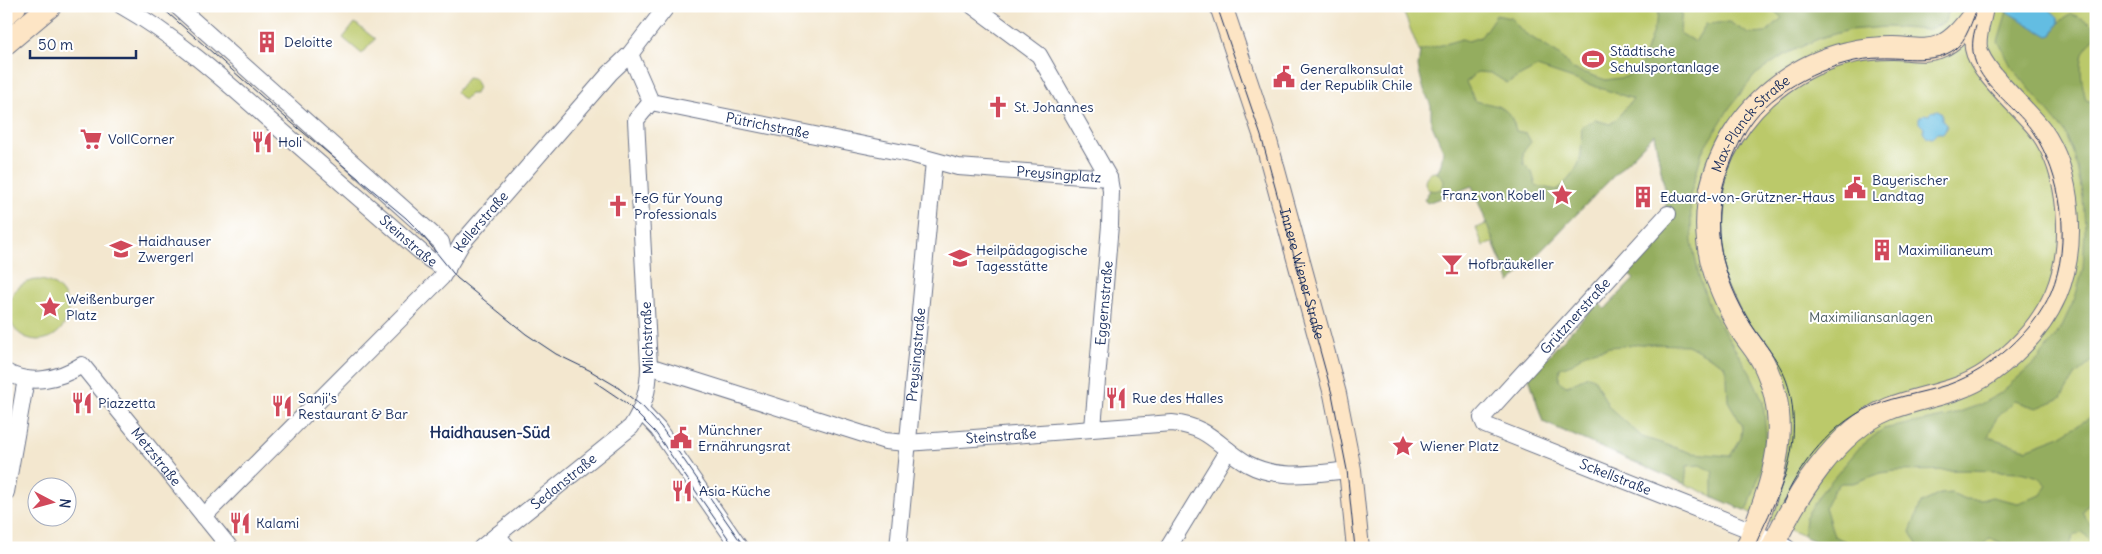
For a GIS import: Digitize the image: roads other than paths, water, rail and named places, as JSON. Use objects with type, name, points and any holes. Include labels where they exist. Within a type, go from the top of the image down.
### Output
[{"type":"main road","points":[[6,14],[15,6]]},
{"type":"main road","points":[[6,43],[50,6]]},
{"type":"main road","name":"Innere Wiener Straße","points":[[1220,6],[1264,134],[1335,394],[1350,470],[1358,548]]},
{"type":"main road","name":"Max-Planck-Straße","points":[[1750,540],[1776,462],[1780,424],[1770,377],[1762,360],[1740,328],[1725,299],[1714,268],[1708,234],[1708,213],[1711,193],[1724,153],[1746,114],[1778,84],[1802,69],[1836,56],[1863,50],[1895,48],[1930,50],[1942,46],[1963,29],[1980,10]]},
{"type":"main road","name":"Max-Planck-Straße","points":[[1778,546],[1811,479],[1835,450],[1857,430],[1888,410],[1955,391],[1986,374],[2025,341],[2045,314],[2056,294],[2066,253],[2066,202],[2058,166],[2041,131],[1988,72],[1979,59],[1976,47],[1980,10]]},
{"type":"street","name":"Steinstraße","points":[[122,6],[176,43],[229,85],[429,259],[447,270]]},
{"type":"street","name":"Steinstraße","points":[[177,6],[441,242],[447,270]]},
{"type":"street","name":"Kellerstraße","points":[[204,516],[447,270],[462,243],[610,73],[630,54],[667,6]]},
{"type":"street","name":"Preysingplatz","points":[[973,6],[1039,55],[1109,178]]},
{"type":"street","points":[[630,54],[651,102]]},
{"type":"street","name":"Pütrichstraße","points":[[651,102],[934,161]]},
{"type":"street","name":"Milchstraße","points":[[641,411],[646,397],[649,366],[636,120],[651,102]]},
{"type":"street","name":"Preysingplatz","points":[[934,161],[958,167],[1109,178]]},
{"type":"street","name":"Preysingstraße","points":[[898,548],[934,161]]},
{"type":"street","name":"Eggernstraße","points":[[1093,428],[1110,225],[1111,190],[1109,178]]},
{"type":"street","name":"Grütznerstraße","points":[[1482,418],[1668,214]]},
{"type":"street","name":"Metzstraße","points":[[26,379],[49,379],[67,374],[82,365],[230,548]]},
{"type":"street","name":"Steinstraße","points":[[649,366],[885,441],[907,442],[1172,423],[1187,424],[1212,436],[1228,450],[1249,464],[1271,472],[1299,474],[1350,470]]},
{"type":"street","points":[[6,372],[26,379],[6,492]]},
{"type":"street","points":[[641,411],[658,429],[740,548]]},
{"type":"street","name":"Sedanstraße","points":[[481,548],[631,427],[641,411]]},
{"type":"street","name":"Sckellstraße","points":[[1482,418],[1485,425],[1750,540],[1778,546]]},
{"type":"street","points":[[1168,548],[1228,450]]},
{"type":"street","points":[[497,535],[508,548]]},
{"type":"water","points":[[1997,6],[2046,6],[2058,17],[2059,22],[2052,35],[2048,36]]},
{"type":"water","points":[[1938,110],[1942,113],[1942,120],[1947,126],[1944,133],[1937,133],[1932,138],[1927,137],[1923,131],[1924,128],[1919,123],[1919,118],[1925,114],[1930,115],[1931,112]]},
{"type":"tram line","points":[[160,6],[286,118],[406,218],[457,278],[526,334],[556,354],[616,386],[643,407],[661,427],[745,548]]},
{"type":"tram line","points":[[1217,6],[1261,136],[1332,394],[1347,470],[1355,548]]},
{"type":"tram line","points":[[1754,548],[1776,500],[1787,468],[1793,434],[1793,415],[1788,387],[1780,366],[1741,307],[1726,270],[1721,251],[1719,232],[1721,192],[1732,159],[1754,119],[1779,95],[1795,85],[1829,68],[1865,59],[1919,59],[1947,54],[1955,49],[1963,40],[1978,6]]},
{"type":"tram line","points":[[1783,503],[1805,463],[1835,429],[1871,407],[1893,399],[1950,384],[1981,369],[2010,347],[2022,335],[2034,321],[2051,292],[2061,252],[2061,210],[2057,189],[2051,168],[2033,132],[2023,119],[1989,85],[1980,72],[1974,59],[1973,43],[1976,26]]},
{"type":"tram line","points":[[595,382],[626,403],[655,432],[735,548]]},
{"type":"place","name":"Deloitte","points":[[267,42]]},
{"type":"place","name":"Städtische Schulsportanlage","points":[[1593,59]]},
{"type":"place","name":"Generalkonsulat der Republik Chile","points":[[1284,77]]},
{"type":"place","name":"St. Johannes","points":[[998,107]]},
{"type":"place","name":"VollCorner","points":[[91,139]]},
{"type":"place","name":"Holi","points":[[262,142]]},
{"type":"place","name":"Bayerischer Landtag","points":[[1855,188]]},
{"type":"place","name":"Franz von Kobell","points":[[1562,195]]},
{"type":"place","name":"Eduard-von-Grützner-Haus","points":[[1643,197]]},
{"type":"place","name":"FeG für Young Professionals","points":[[618,206]]},
{"type":"place","name":"Haidhauser Zwergerl","points":[[121,249]]},
{"type":"place","name":"Maximilianeum","points":[[1882,250]]},
{"type":"place","name":"Heilpädagogische Tagesstätte","points":[[960,258]]},
{"type":"place","name":"Hofbräukeller","points":[[1452,264]]},
{"type":"place","name":"Weißenburger Platz","points":[[50,307]]},
{"type":"place","name":"Rue des Halles","points":[[1116,398]]},
{"type":"place","name":"Piazzetta","points":[[82,403]]},
{"type":"place","name":"Sanji's Restaurant & Bar","points":[[282,406]]},
{"type":"place","name":"Münchner Ernährungsrat","points":[[681,438]]},
{"type":"place","name":"Wiener Platz","points":[[1403,446]]},
{"type":"place","name":"Asia-Küche","points":[[682,491]]},
{"type":"place","name":"Kalami","points":[[240,523]]},
{"type":"district","name":"Haidhausen-Süd","points":[[490,432]]},
{"type":"park label","name":"Maximiliansanlagen","points":[[1871,317]]}]
